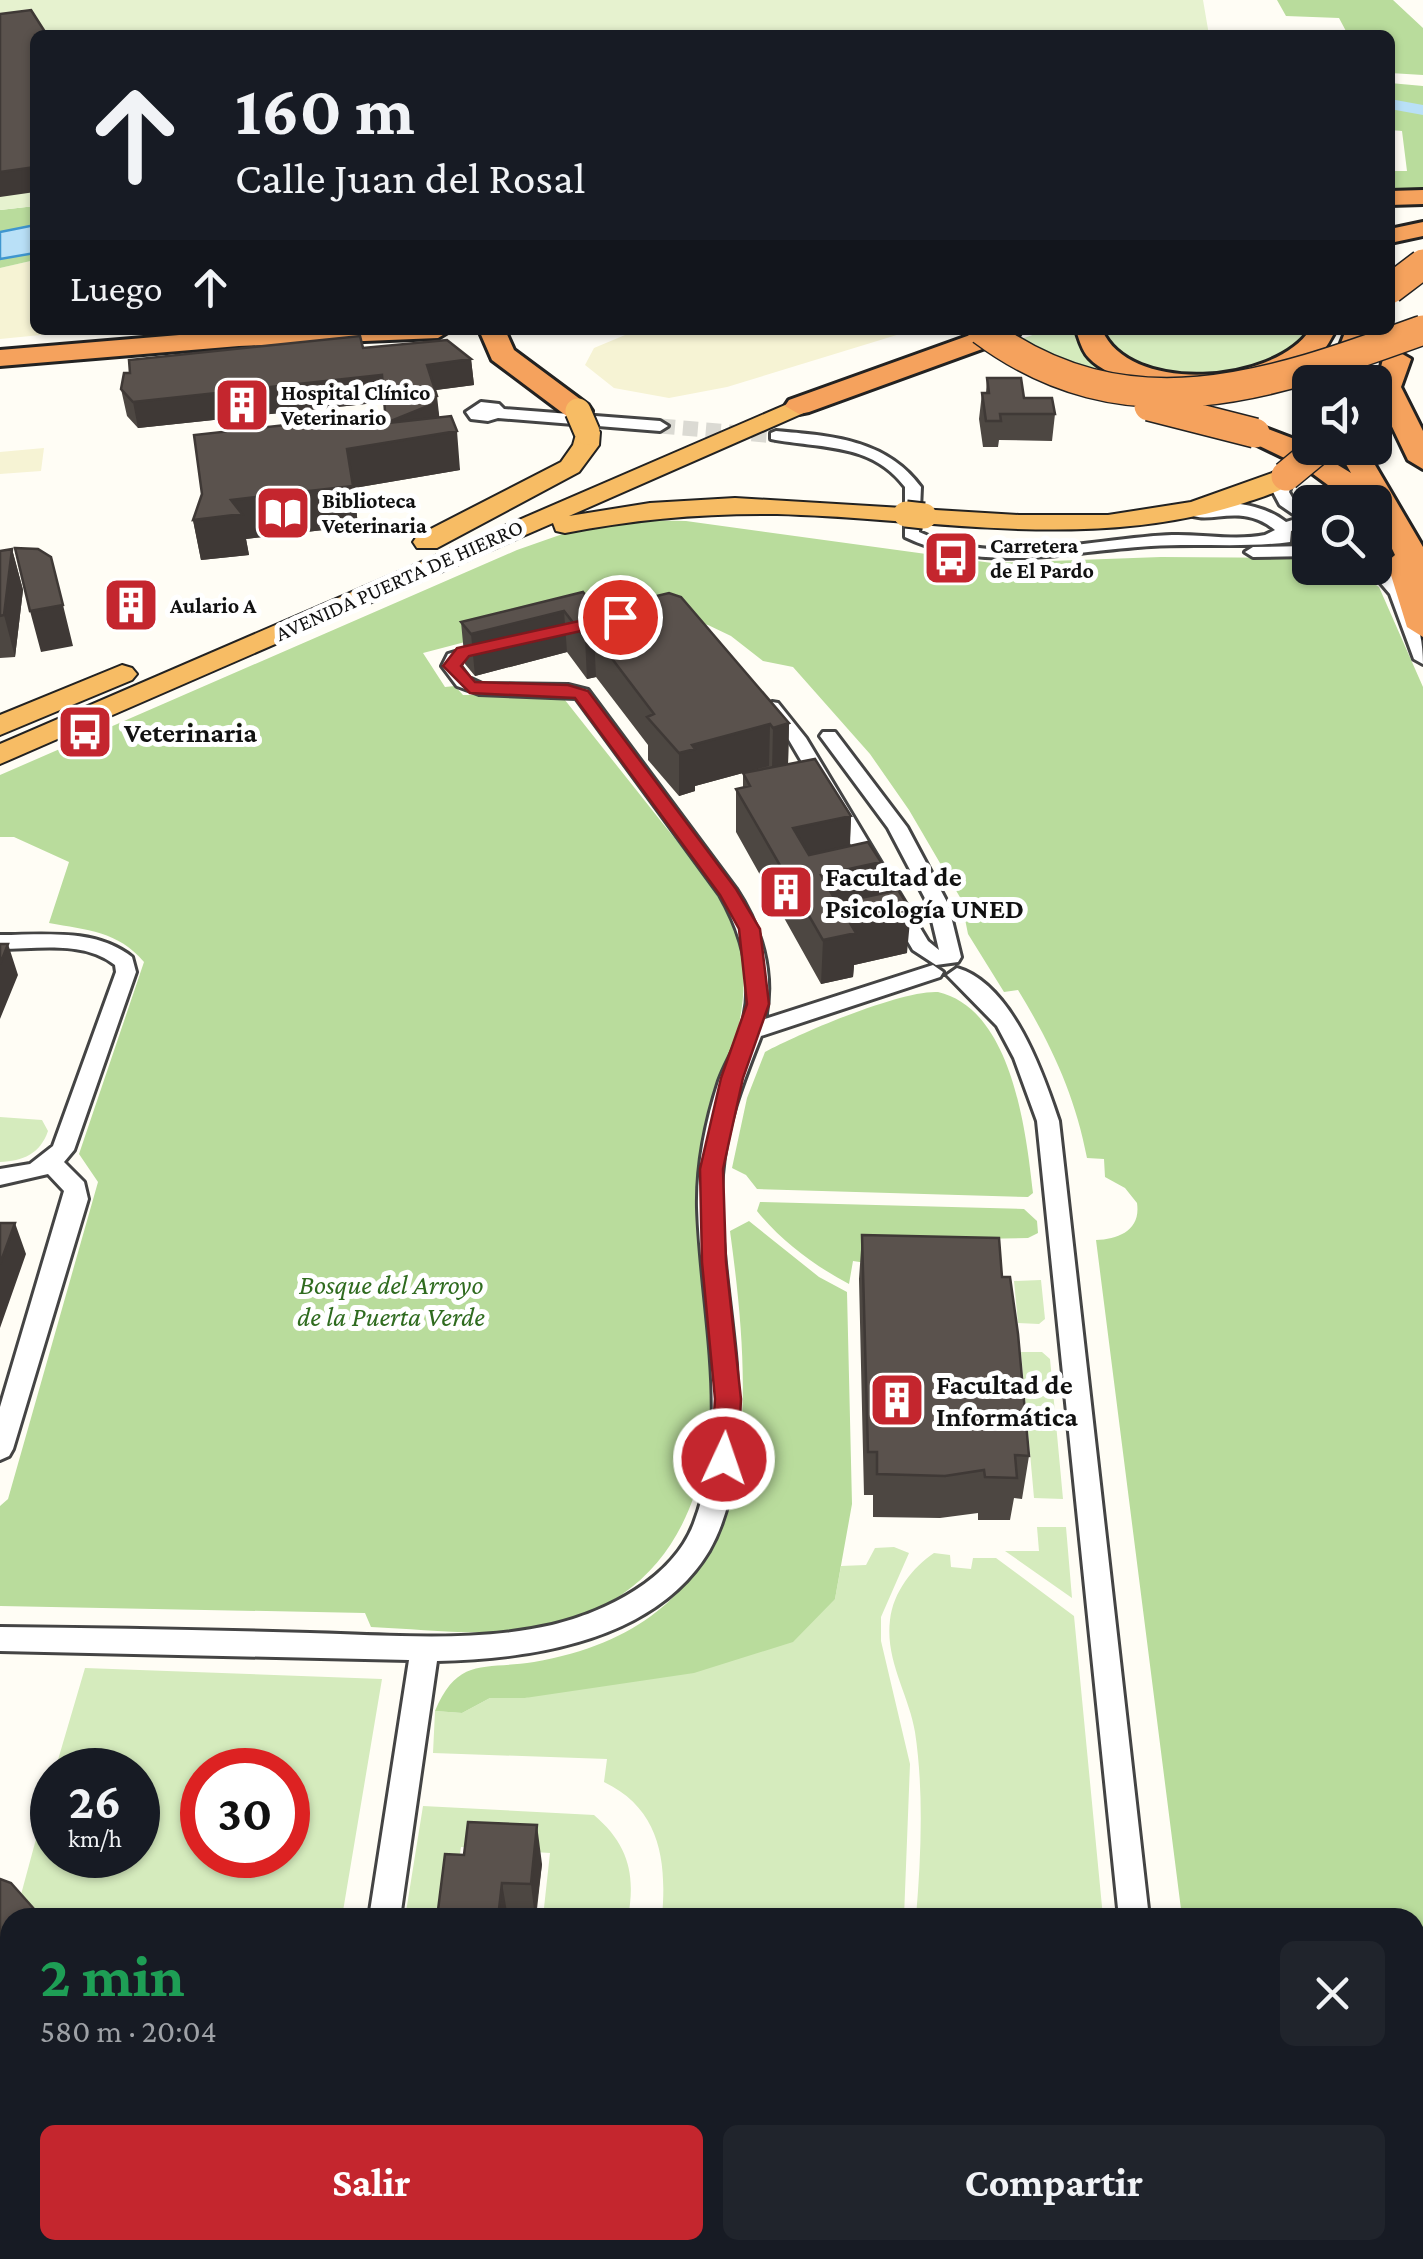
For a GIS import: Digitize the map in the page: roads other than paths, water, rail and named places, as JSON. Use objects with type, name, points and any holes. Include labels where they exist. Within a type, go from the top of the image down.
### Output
[{"type":"highway","points":[[1395,197],[1423,195]]},
{"type":"highway","points":[[1395,218],[1423,213]]},
{"type":"highway","points":[[1395,235],[1423,229]]},
{"type":"highway","points":[[1395,285],[1423,264]]},
{"type":"highway","points":[[1395,271],[1423,274]]},
{"type":"highway","points":[[1395,281],[1423,284]]},
{"type":"highway","points":[[989,335],[1014,354],[1059,373],[1136,388],[1192,391],[1243,387],[1304,374],[1423,330]]},
{"type":"highway","points":[[0,346],[100,335]]},
{"type":"highway","points":[[76,338],[125,335]]},
{"type":"highway","points":[[0,358],[314,335]]},
{"type":"highway","points":[[786,400],[937,335]]},
{"type":"highway","points":[[967,335],[983,350],[1044,380],[1255,433],[1300,452],[1350,485]]},
{"type":"highway","points":[[786,400],[993,335]]},
{"type":"highway","points":[[1091,335],[1094,349],[1109,364],[1160,378],[1207,382],[1278,370],[1309,353],[1320,335]]},
{"type":"highway","points":[[1322,365],[1331,335]]},
{"type":"highway","points":[[1348,365],[1357,335]]},
{"type":"highway","points":[[420,546],[570,467],[586,445],[583,421],[497,342]]},
{"type":"highway","points":[[1390,365],[1423,344]]},
{"type":"highway","points":[[1397,359],[1387,387],[1423,460]]},
{"type":"highway","name":"AVENIDA PUERTA DE HIERRO","points":[[0,726],[420,546],[786,400]]},
{"type":"highway","name":"AVENIDA PUERTA DE HIERRO","points":[[0,755],[296,625],[786,400]]},
{"type":"highway","points":[[296,625],[356,607],[510,542],[621,513],[747,504],[1083,526],[1182,516],[1240,498],[1286,476],[1299,465]]},
{"type":"highway","points":[[1361,465],[1401,530],[1423,585]]},
{"type":"highway","points":[[1382,465],[1423,537]]},
{"type":"highway","points":[[1392,541],[1406,567],[1423,627]]},
{"type":"highway","points":[[0,714],[48,694],[100,684]]},
{"type":"street","points":[[497,413],[660,426]]},
{"type":"street","points":[[776,436],[852,445],[886,458],[913,488],[911,534],[933,547],[1050,551],[1155,540],[1244,546],[1292,528]]},
{"type":"street","points":[[1286,476],[1281,492],[1292,506]]},
{"type":"street","points":[[1182,516],[1247,508],[1270,516],[1292,544]]},
{"type":"street","points":[[1155,540],[1256,552],[1292,551]]},
{"type":"street","points":[[1392,582],[1423,659]]},
{"type":"street","points":[[0,1639],[425,1648],[532,1640],[589,1626],[623,1612],[674,1574],[696,1550],[708,1523],[724,1459],[728,1399],[710,1203],[716,1136],[758,1004],[750,929],[587,700],[568,690],[470,687],[452,666],[463,652],[508,642]]},
{"type":"street","points":[[752,687],[796,738],[920,944],[987,995],[1001,1013],[1024,1056],[1048,1121],[1133,1908]]},
{"type":"street","points":[[830,736],[897,827],[938,904],[944,966]]},
{"type":"street","points":[[0,942],[99,946],[116,952],[125,962],[122,986],[70,1132],[51,1163],[23,1176],[0,1177]]},
{"type":"street","points":[[752,1031],[944,966]]},
{"type":"street","points":[[0,1449],[76,1199],[76,1188],[51,1163]]},
{"type":"street","points":[[386,1908],[425,1648]]},
{"type":"water","points":[[30,226],[30,254],[0,259],[0,232]]},
{"type":"waterway","points":[[1395,105],[1423,110]]},
{"type":"tunnel","points":[[660,426],[776,436]]},
{"type":"place","name":"Hospital Clínico Veterinario","points":[[242,405]]},
{"type":"place","name":"Biblioteca Veterinaria","points":[[283,513]]},
{"type":"place","name":"Carretera de El Pardo","points":[[951,558]]},
{"type":"place","name":"Aulario A","points":[[131,605]]},
{"type":"place","name":"Veterinaria","points":[[85,732]]},
{"type":"place","name":"Facultad de Psicología UNED","points":[[786,892]]},
{"type":"place","name":"Facultad de Informática","points":[[897,1400]]},
{"type":"park label","name":"Bosque del Arroyo de la Puerta Verde","points":[[391,1300]]}]
